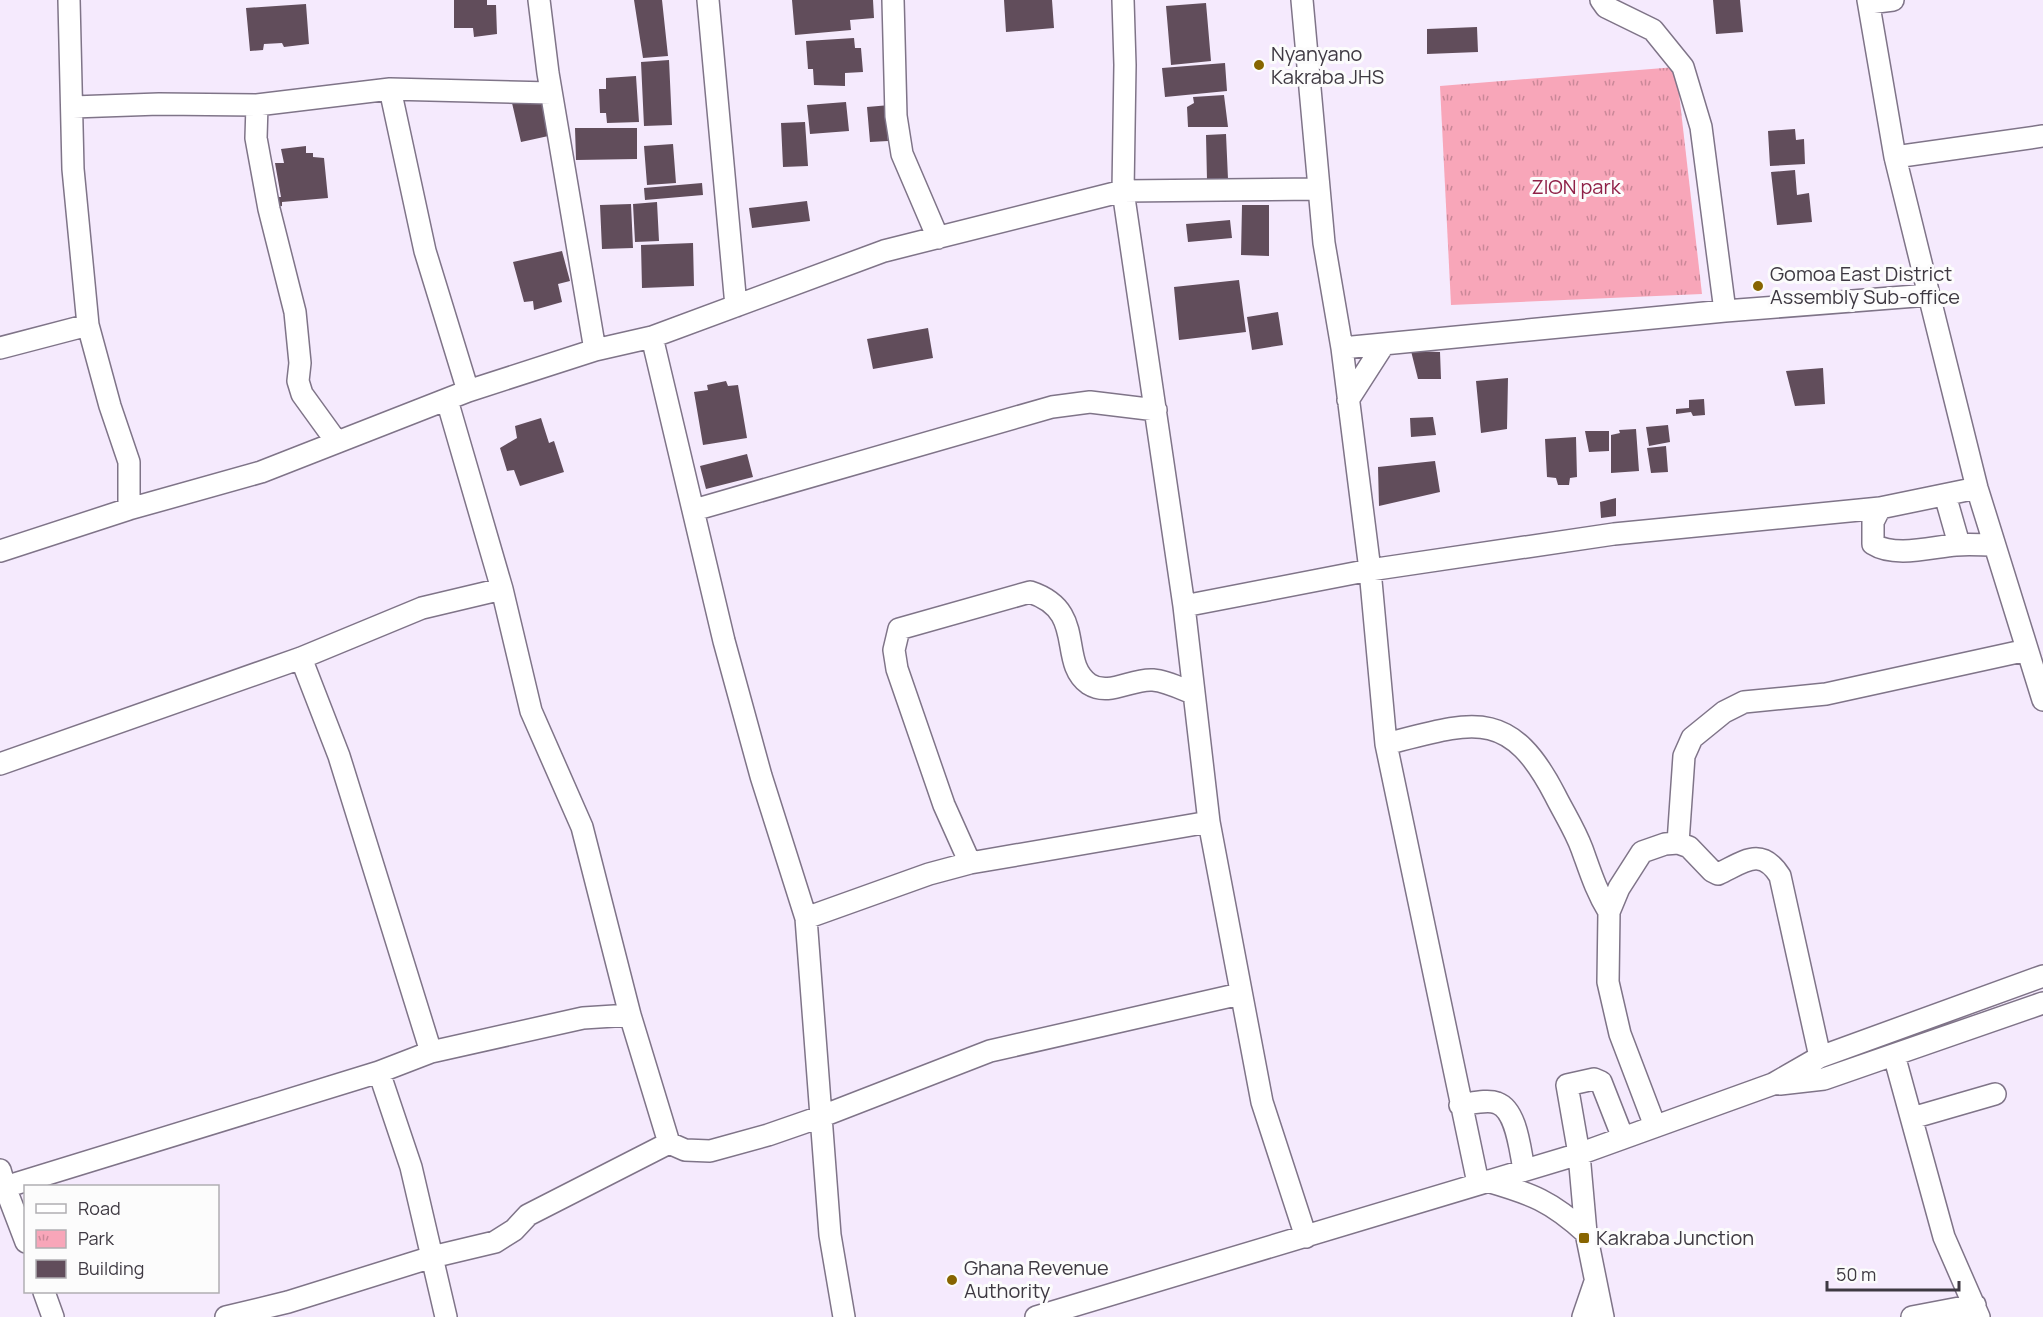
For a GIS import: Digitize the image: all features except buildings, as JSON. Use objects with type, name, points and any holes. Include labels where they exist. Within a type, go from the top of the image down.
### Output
[{"type":"street","points":[[69,0],[73,169],[88,326],[110,406],[129,462],[129,509]]},
{"type":"street","points":[[539,0],[551,93],[594,350]]},
{"type":"street","points":[[708,0],[736,306]]},
{"type":"street","points":[[894,0],[896,116],[902,153],[938,238]]},
{"type":"street","points":[[1123,0],[1124,191],[1184,606],[1192,693],[1209,822],[1262,1102],[1306,1237]]},
{"type":"street","points":[[1302,0],[1324,243],[1342,348],[1370,570],[1386,744],[1460,1105],[1482,1182]]},
{"type":"street","points":[[1601,0],[1606,7],[1653,30],[1683,67],[1701,127],[1725,312]]},
{"type":"street","points":[[1893,0],[1868,2],[1895,157],[1977,488],[2043,700]]},
{"type":"street","points":[[73,106],[257,105],[390,89],[551,93]]},
{"type":"street","points":[[390,89],[424,251],[468,391]]},
{"type":"street","points":[[257,105],[256,138],[268,209],[295,312],[300,363],[298,381],[302,394],[336,441]]},
{"type":"street","points":[[1895,157],[2043,135]]},
{"type":"street","points":[[0,551],[129,509],[261,472],[468,391],[594,350],[652,337],[884,251],[1124,191],[1318,189]]},
{"type":"street","points":[[1342,348],[1929,295]]},
{"type":"street","points":[[0,348],[88,326]]},
{"type":"street","points":[[652,337],[724,641],[761,776],[806,918],[830,1234],[844,1317]]},
{"type":"street","points":[[1348,400],[1384,344]]},
{"type":"street","points":[[447,400],[502,589],[531,711],[582,827],[630,1015],[669,1143],[685,1150],[711,1151],[820,1117],[990,1052],[1240,994]]},
{"type":"street","points":[[694,510],[1052,407],[1090,402],[1156,410]]},
{"type":"street","points":[[1184,606],[1370,570],[1614,534],[1880,508],[1977,488]]},
{"type":"street","points":[[1945,495],[1959,544]]},
{"type":"street","points":[[1880,508],[1872,531],[1873,544],[1881,549],[1959,544],[1994,545]]},
{"type":"street","points":[[0,764],[301,658],[422,608],[502,589]]},
{"type":"street","points":[[970,863],[944,805],[897,669],[894,650],[899,629],[1030,592],[1048,600],[1059,610],[1068,628],[1076,666],[1087,682],[1095,687],[1108,689],[1139,680],[1153,680],[1192,693]]},
{"type":"street","points":[[1678,843],[1684,756],[1692,738],[1724,712],[1744,702],[1826,694],[2027,650]]},
{"type":"street","points":[[301,658],[339,756],[432,1052]]},
{"type":"street","points":[[1386,744],[1435,731],[1478,727],[1505,732],[1522,745],[1539,764],[1582,849],[1595,890],[1609,912]]},
{"type":"street","points":[[806,918],[929,874],[970,863],[1209,822]]},
{"type":"street","points":[[1655,1126],[1620,1034],[1608,982],[1609,912],[1618,888],[1642,852],[1665,844],[1678,843],[1689,848],[1718,874],[1757,858],[1773,864],[1780,876],[1820,1057]]},
{"type":"street","points":[[1036,1317],[1579,1154],[1773,1084],[1820,1057],[2043,976]]},
{"type":"street","points":[[1773,1084],[1824,1079],[2043,1003]]},
{"type":"street","points":[[24,1237],[3,1179],[379,1072],[432,1052],[583,1018],[630,1015]]},
{"type":"street","points":[[1894,1055],[1944,1237],[1977,1311],[1912,1317]]},
{"type":"street","points":[[379,1072],[411,1167],[446,1317]]},
{"type":"street","points":[[1604,1317],[1586,1233],[1579,1154],[1565,1088],[1570,1083],[1594,1080],[1601,1082],[1623,1138]]},
{"type":"street","points":[[1912,1118],[1995,1094]]},
{"type":"street","points":[[1460,1105],[1495,1101],[1506,1107],[1512,1120],[1524,1169]]},
{"type":"street","points":[[226,1317],[288,1302],[432,1257],[495,1242],[514,1230],[528,1215],[669,1143]]},
{"type":"street","points":[[1482,1182],[1524,1192],[1560,1209],[1586,1233]]},
{"type":"street","points":[[1583,1317],[1595,1282]]},
{"type":"street","points":[[44,1293],[53,1317]]},
{"type":"green space","name":"ZION park","points":[[1676,67],[1702,294],[1451,305],[1440,86]]},
{"type":"place","name":"Nyanyano Kakraba JHS","points":[[1259,65]]},
{"type":"place","name":"Gomoa East District Assembly Sub-office","points":[[1758,286]]},
{"type":"place","name":"Kakraba Junction","points":[[1584,1238]]},
{"type":"place","name":"Ghana Revenue Authority","points":[[952,1280]]}]
